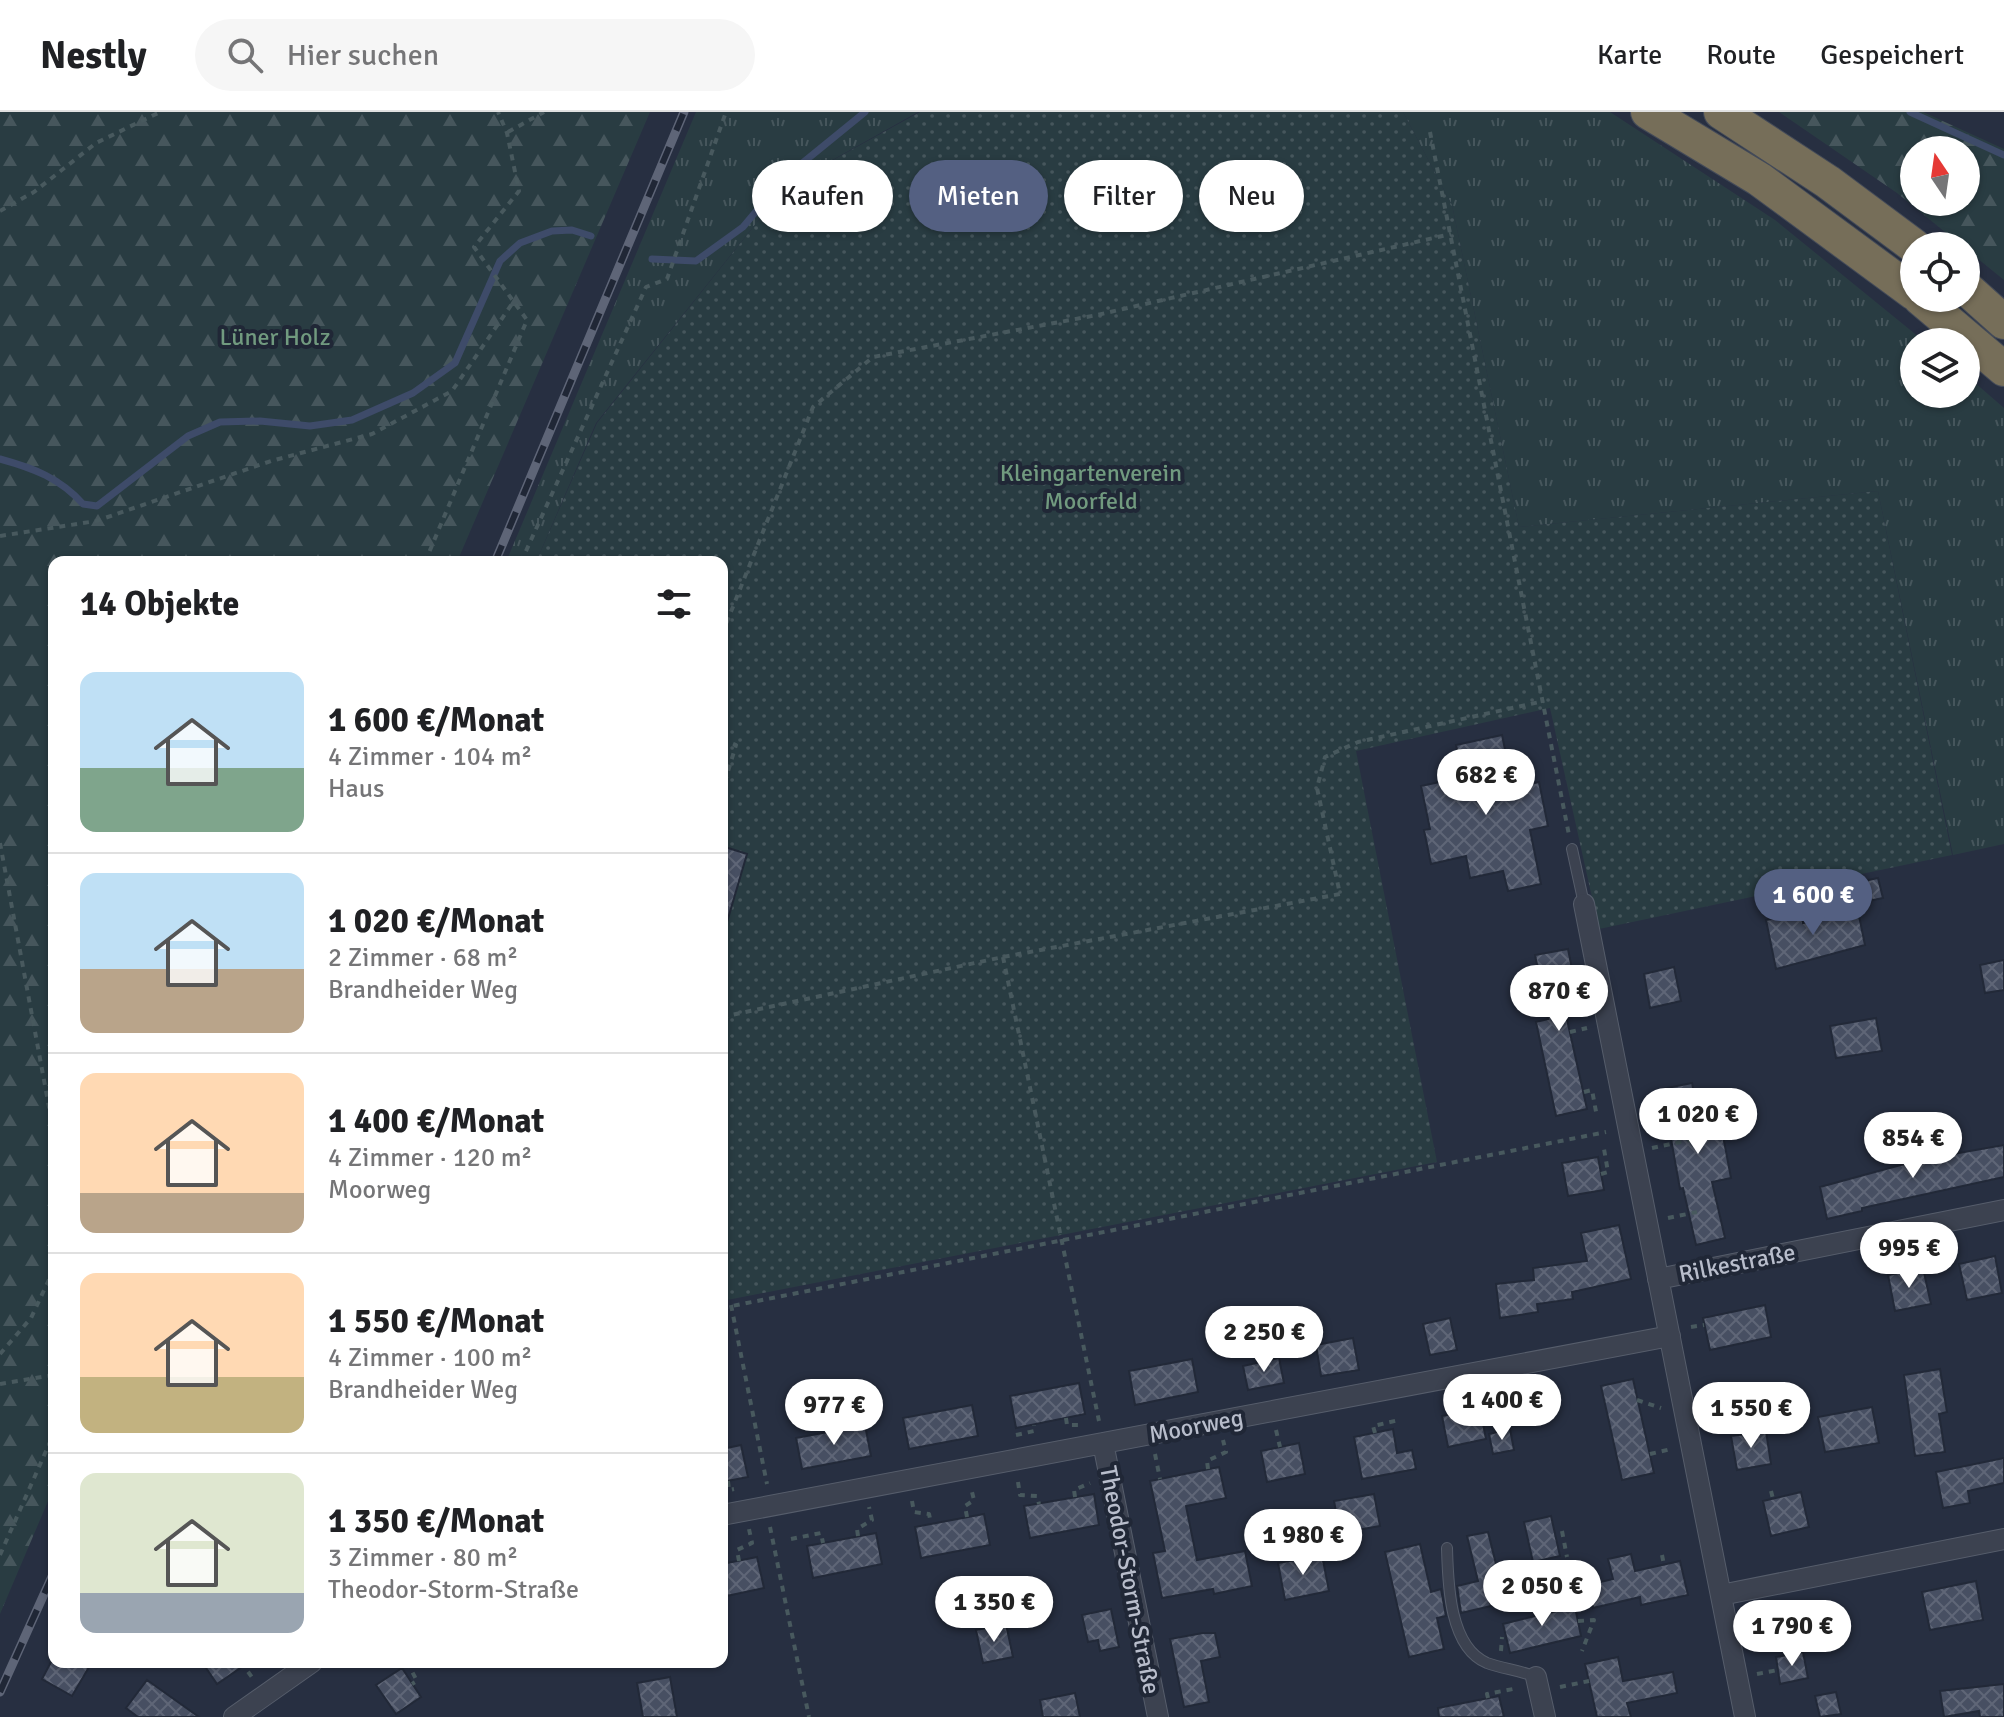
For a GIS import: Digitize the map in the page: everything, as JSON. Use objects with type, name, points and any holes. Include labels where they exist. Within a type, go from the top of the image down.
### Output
[{"type":"highway","points":[[1648,112],[1759,179],[1900,283]]},
{"type":"highway","points":[[1721,112],[1828,182],[1900,236]]},
{"type":"highway","points":[[1980,301],[2004,322]]},
{"type":"highway","points":[[1937,312],[2004,369]]},
{"type":"street","points":[[1584,904],[1745,1717]]},
{"type":"street","name":"Rilkestraße","points":[[1658,1279],[2004,1210]]},
{"type":"street","name":"Moorweg","points":[[728,1514],[1670,1336]]},
{"type":"street","name":"Theodor-Storm-Straße","points":[[1103,1443],[1158,1717]]},
{"type":"street","points":[[1721,1595],[2004,1539]]},
{"type":"street","points":[[234,1717],[303,1668]]},
{"type":"street","points":[[1538,1684],[1545,1717]]},
{"type":"lane","points":[[1572,849],[1584,904]]},
{"type":"lane","points":[[1447,1548],[1447,1575],[1458,1625],[1471,1653],[1538,1684]]},
{"type":"path","points":[[0,211],[34,192],[96,143],[160,112]]},
{"type":"path","points":[[428,556],[527,320],[486,268],[474,247],[519,191],[507,133],[498,112]]},
{"type":"path","points":[[507,133],[544,112]]},
{"type":"path","points":[[524,556],[585,415],[646,287],[667,279],[726,112]]},
{"type":"path","points":[[1430,132],[1572,849]]},
{"type":"path","points":[[728,619],[813,407],[873,357],[1097,315],[1451,234]]},
{"type":"path","points":[[0,536],[96,521],[271,461],[372,434],[452,391],[514,301]]},
{"type":"path","points":[[728,1016],[1003,957],[1340,894],[1317,788],[1325,757],[1358,742],[1544,701]]},
{"type":"path","points":[[728,742],[736,745],[728,771]]},
{"type":"path","points":[[0,843],[48,1102]]},
{"type":"path","points":[[1003,957],[1064,1240],[1103,1443]]},
{"type":"path","points":[[1584,1092],[1592,1090],[1597,1117]]},
{"type":"path","points":[[728,1306],[1628,1127]]},
{"type":"path","points":[[1633,1152],[1695,1139],[1696,1144]]},
{"type":"path","points":[[1601,1174],[1608,1172],[1604,1149]]},
{"type":"path","points":[[1647,1222],[1697,1212]]},
{"type":"path","points":[[0,1354],[31,1318],[48,1282]]},
{"type":"path","points":[[731,1305],[809,1717]]},
{"type":"path","points":[[0,1384],[48,1376]]},
{"type":"path","points":[[1461,1412],[1459,1406],[1491,1399]]},
{"type":"path","points":[[1739,1416],[1748,1434]]},
{"type":"path","points":[[1375,1433],[1373,1426],[1399,1420]]},
{"type":"path","points":[[1208,1469],[1207,1461],[1226,1452],[1219,1421]]},
{"type":"path","points":[[0,1555],[48,1447]]},
{"type":"path","points":[[1075,1497],[1074,1490],[1090,1484],[1082,1447]]},
{"type":"path","points":[[1014,1460],[1020,1495],[1037,1496],[1039,1504]]},
{"type":"path","points":[[967,1517],[965,1506],[974,1500],[968,1469]]},
{"type":"path","points":[[907,1480],[914,1512],[929,1514],[931,1523]]},
{"type":"path","points":[[858,1536],[857,1529],[872,1520],[865,1488]]},
{"type":"path","points":[[1771,1491],[1773,1499]]},
{"type":"path","points":[[739,1561],[737,1550],[752,1543],[745,1511]]},
{"type":"path","points":[[1562,1531],[1567,1557]]},
{"type":"path","points":[[791,1539],[821,1533],[823,1543]]},
{"type":"path","points":[[1662,1555],[1664,1565]]},
{"type":"path","points":[[1578,1621],[1594,1620],[1582,1651]]},
{"type":"path","points":[[410,1668],[417,1681],[412,1684]]},
{"type":"path","points":[[1488,1698],[1487,1694],[1538,1684],[1589,1681]]},
{"type":"green space","name":"Lüner Holz","points":[[0,112],[650,112],[460,556],[48,556],[48,1501],[0,1614]]},
{"type":"green space","points":[[696,112],[918,112],[832,160],[752,160],[752,228],[596,423],[539,556],[509,556]]},
{"type":"green space","name":"Kleingartenverein Moorfeld","points":[[920,112],[1403,112],[1452,205],[1519,527],[1878,491],[1952,855],[1599,929],[1550,708],[1356,751],[1437,1162],[728,1300],[728,556],[539,556],[597,423],[752,229],[752,232],[893,232],[893,160],[833,160]]},
{"type":"green space","points":[[1403,112],[1610,112],[1775,220],[1908,328],[1900,328],[1900,408],[1980,408],[1980,387],[2004,408],[2004,844],[1953,855],[1878,491],[1519,527],[1452,205]]},
{"type":"green space","points":[[1779,112],[1923,112],[1976,136],[1900,136],[1900,195]]},
{"type":"green space","points":[[1980,138],[2004,149],[2004,280],[1980,260],[1980,232],[1945,232],[1925,216],[1980,216]]},
{"type":"building","points":[[1502,735],[1513,788],[1539,782],[1548,826],[1530,830],[1541,884],[1508,891],[1503,871],[1470,878],[1466,856],[1431,864],[1424,830],[1430,829],[1421,786],[1463,777],[1456,745]]},
{"type":"building","points":[[728,848],[747,854],[728,919]]},
{"type":"building","points":[[1878,878],[1883,898],[1849,905],[1845,885]]},
{"type":"building","points":[[1858,911],[1865,945],[1776,969],[1766,920],[1801,913],[1803,923]]},
{"type":"building","points":[[1568,949],[1577,994],[1562,997],[1587,1109],[1556,1116],[1536,1022],[1548,1019],[1535,955]]},
{"type":"building","points":[[2004,960],[2004,990],[1985,993],[1980,965]]},
{"type":"building","points":[[1674,967],[1681,1001],[1650,1008],[1644,974]]},
{"type":"building","points":[[1876,1018],[1882,1051],[1836,1058],[1830,1026]]},
{"type":"building","points":[[1692,1083],[1695,1097],[1715,1093],[1731,1178],[1712,1182],[1725,1238],[1696,1245],[1683,1188],[1680,1189],[1662,1089]]},
{"type":"building","points":[[2004,1145],[2004,1177],[1862,1208],[1862,1211],[1827,1219],[1820,1187],[1919,1160]]},
{"type":"building","points":[[1598,1157],[1604,1190],[1568,1196],[1562,1163]]},
{"type":"building","points":[[1619,1225],[1631,1279],[1572,1292],[1573,1299],[1537,1304],[1538,1312],[1500,1318],[1496,1284],[1534,1280],[1533,1268],[1587,1261],[1581,1233]]},
{"type":"building","points":[[1995,1256],[2002,1293],[1967,1300],[1959,1264]]},
{"type":"building","points":[[1923,1268],[1931,1304],[1895,1311],[1888,1275]]},
{"type":"building","points":[[1765,1305],[1771,1337],[1710,1350],[1703,1318]]},
{"type":"building","points":[[1450,1318],[1457,1350],[1430,1355],[1423,1324]]},
{"type":"building","points":[[1353,1338],[1359,1370],[1321,1376],[1316,1345]]},
{"type":"building","points":[[1279,1358],[1284,1383],[1248,1390],[1243,1366]]},
{"type":"building","points":[[1192,1359],[1198,1392],[1135,1405],[1129,1371]]},
{"type":"building","points":[[1940,1369],[1947,1412],[1939,1414],[1945,1452],[1915,1456],[1904,1375]]},
{"type":"building","points":[[1633,1379],[1654,1473],[1622,1480],[1601,1386]]},
{"type":"building","points":[[1079,1383],[1085,1414],[1016,1428],[1010,1396]]},
{"type":"building","points":[[1767,1392],[1773,1429],[1752,1432],[1746,1395]]},
{"type":"building","points":[[972,1405],[978,1436],[909,1449],[903,1418]]},
{"type":"building","points":[[1872,1407],[1879,1443],[1825,1452],[1818,1417]]},
{"type":"building","points":[[1480,1408],[1486,1439],[1448,1447],[1442,1416]]},
{"type":"building","points":[[865,1425],[871,1456],[802,1469],[796,1438]]},
{"type":"building","points":[[1393,1429],[1397,1453],[1412,1450],[1416,1469],[1362,1479],[1354,1437]]},
{"type":"building","points":[[1510,1429],[1514,1450],[1493,1454],[1489,1434]]},
{"type":"building","points":[[1766,1431],[1771,1464],[1737,1470],[1731,1436]]},
{"type":"building","points":[[1299,1443],[1305,1474],[1267,1482],[1261,1451]]},
{"type":"building","points":[[741,1445],[748,1477],[728,1481],[728,1448]]},
{"type":"building","points":[[2004,1458],[2004,1483],[1968,1491],[1970,1503],[1943,1508],[1936,1472]]},
{"type":"building","points":[[1219,1467],[1226,1498],[1186,1506],[1197,1560],[1245,1551],[1252,1586],[1214,1594],[1213,1589],[1162,1598],[1153,1553],[1165,1551],[1150,1481]]},
{"type":"building","points":[[1801,1492],[1809,1527],[1771,1536],[1763,1501]]},
{"type":"building","points":[[1094,1494],[1099,1525],[1030,1538],[1024,1506]]},
{"type":"building","points":[[1374,1494],[1380,1526],[1340,1533],[1334,1501]]},
{"type":"building","points":[[984,1514],[990,1545],[921,1558],[915,1527]]},
{"type":"building","points":[[1551,1516],[1560,1556],[1533,1562],[1524,1522]]},
{"type":"building","points":[[1488,1532],[1499,1576],[1485,1579],[1491,1606],[1461,1613],[1457,1586],[1478,1581],[1467,1536]]},
{"type":"building","points":[[876,1533],[882,1564],[813,1578],[807,1546]]},
{"type":"building","points":[[1420,1544],[1431,1592],[1441,1589],[1446,1616],[1437,1618],[1444,1649],[1409,1657],[1385,1552]]},
{"type":"building","points":[[1631,1554],[1635,1571],[1680,1561],[1688,1595],[1641,1605],[1640,1597],[1593,1608],[1588,1585],[1613,1579],[1608,1559]]},
{"type":"building","points":[[1322,1555],[1329,1591],[1285,1600],[1278,1563]]},
{"type":"building","points":[[757,1557],[764,1588],[728,1596],[728,1563]]},
{"type":"building","points":[[1976,1581],[1983,1620],[1930,1630],[1922,1592]]},
{"type":"building","points":[[1549,1599],[1552,1612],[1575,1607],[1581,1636],[1510,1653],[1503,1624],[1535,1616],[1532,1603]]},
{"type":"building","points":[[1111,1609],[1119,1647],[1100,1651],[1098,1640],[1088,1642],[1082,1615]]},
{"type":"building","points":[[1006,1624],[1013,1657],[983,1663],[976,1630]]},
{"type":"building","points":[[1215,1633],[1220,1657],[1201,1661],[1209,1702],[1184,1707],[1170,1639]]},
{"type":"building","points":[[1803,1652],[1808,1678],[1780,1684],[1776,1657]]},
{"type":"building","points":[[1618,1657],[1623,1681],[1673,1672],[1677,1693],[1627,1703],[1631,1717],[1597,1717],[1585,1664]]},
{"type":"building","points":[[48,1668],[88,1668],[72,1696],[42,1679]]},
{"type":"building","points":[[206,1668],[240,1668],[217,1684]]},
{"type":"building","points":[[402,1668],[421,1697],[396,1714],[376,1685]]},
{"type":"building","points":[[670,1677],[677,1717],[643,1717],[637,1683]]},
{"type":"building","points":[[147,1680],[199,1717],[138,1717],[126,1708]]},
{"type":"building","points":[[2004,1684],[2004,1717],[1980,1717],[1979,1711],[1944,1717],[1940,1691]]},
{"type":"building","points":[[1836,1692],[1841,1714],[1820,1717],[1815,1696]]},
{"type":"building","points":[[1075,1693],[1080,1717],[1043,1717],[1040,1700]]},
{"type":"building","points":[[1499,1696],[1504,1717],[1439,1717],[1438,1708]]},
{"type":"waterway","points":[[652,259],[696,261],[743,227],[784,178],[865,112]]},
{"type":"waterway","points":[[1910,112],[2004,155]]},
{"type":"waterway","points":[[0,459],[45,475],[65,487],[83,504],[97,506],[188,436],[220,422],[260,421],[310,426],[352,420],[413,393],[455,363],[500,261],[520,243],[552,231],[572,230],[591,236]]},
{"type":"railway","points":[[498,556],[684,112]]},
{"type":"railway","points":[[0,1692],[48,1585]]}]
